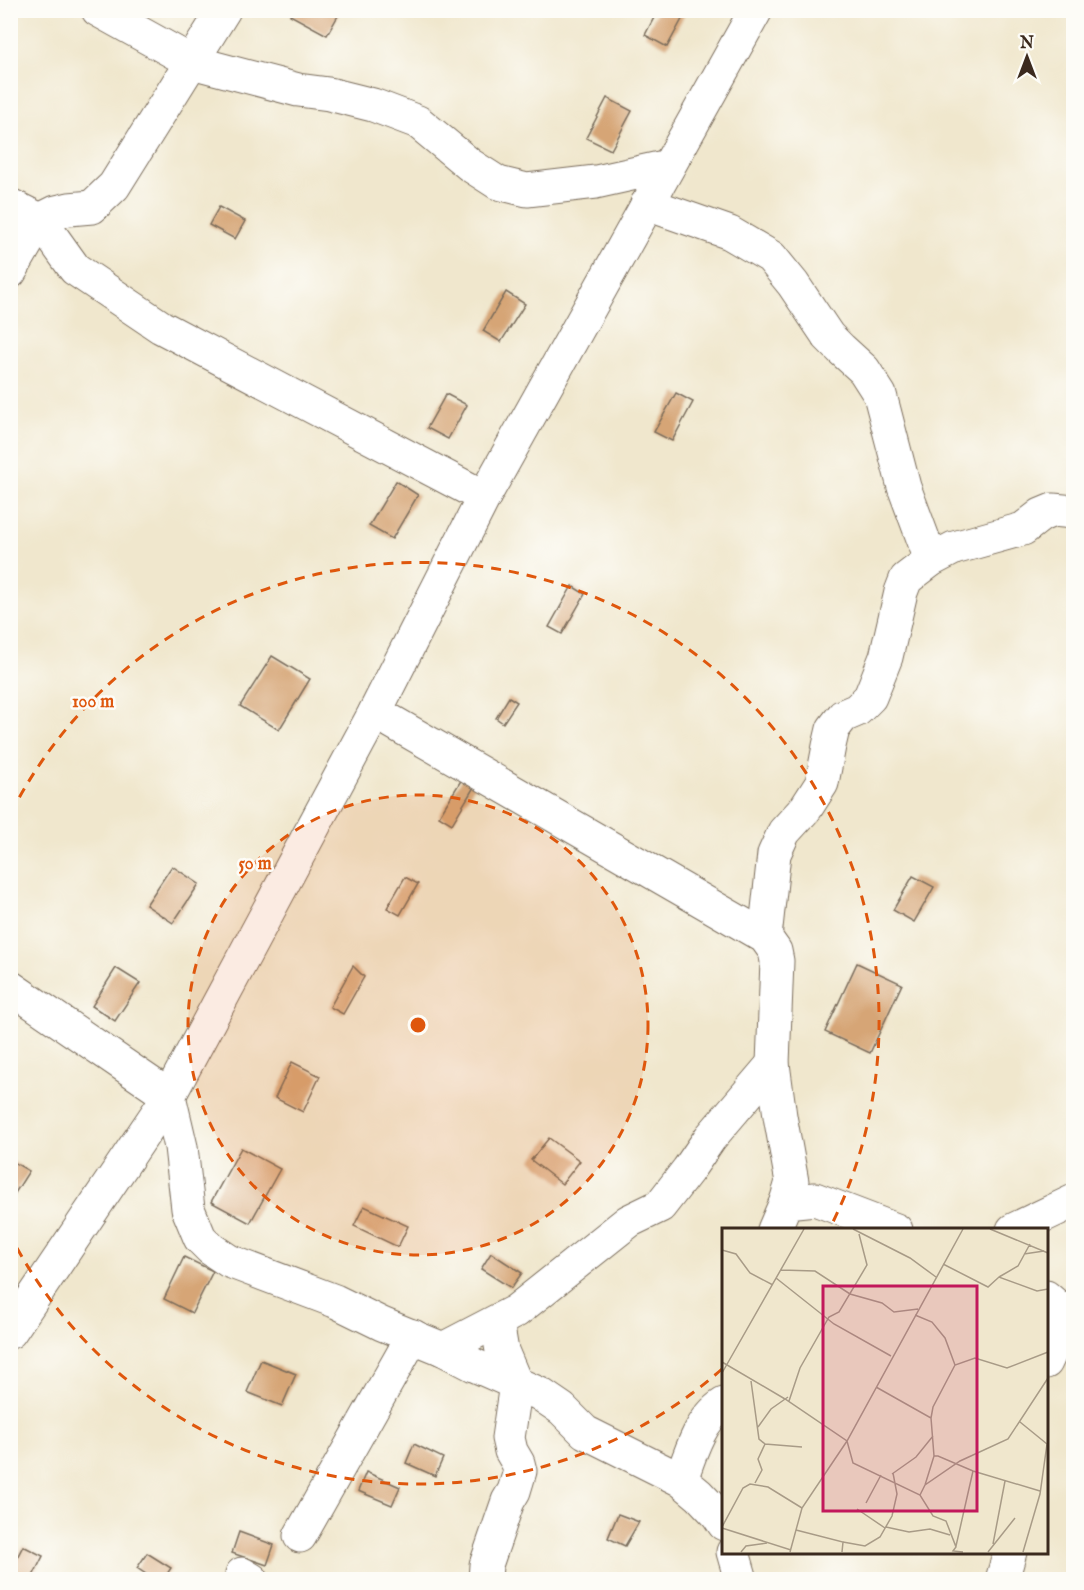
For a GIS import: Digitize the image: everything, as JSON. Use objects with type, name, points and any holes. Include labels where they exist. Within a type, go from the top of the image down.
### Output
[{"type":"street","points":[[98,10],[192,62],[298,90],[329,94],[373,105],[418,122],[470,165],[498,183],[527,190],[596,182],[668,166]]},
{"type":"street","points":[[10,272],[40,220],[56,212],[92,207],[114,186],[224,10]]},
{"type":"street","points":[[10,1332],[169,1096],[375,712],[484,497],[756,10]]},
{"type":"street","points":[[647,204],[729,233],[771,257],[793,284],[828,336],[864,370],[880,395],[904,487],[931,560]]},
{"type":"street","points":[[10,205],[40,220],[75,269],[161,327],[484,497]]},
{"type":"street","points":[[765,937],[774,854],[784,832],[806,808],[822,783],[833,729],[843,716],[857,710],[870,697],[886,657],[906,579],[931,560],[954,548],[1023,529],[1041,515],[1053,510],[1074,512]]},
{"type":"street","points":[[375,712],[765,937],[775,951],[777,961],[773,1064],[792,1203],[888,1228]]},
{"type":"street","points":[[10,987],[169,1096],[181,1147],[188,1209],[200,1238],[211,1249],[230,1261],[336,1301],[382,1324],[444,1349],[540,1394],[562,1409],[585,1432],[681,1480],[699,1495],[722,1521]]},
{"type":"street","points":[[444,1349],[516,1311],[629,1221],[660,1206],[710,1138],[773,1064]]},
{"type":"street","points":[[1017,1228],[1074,1201]]},
{"type":"street","points":[[1048,1360],[1061,1318],[1060,1304]]},
{"type":"street","points":[[485,1580],[486,1565],[520,1471],[511,1452],[508,1438],[516,1384],[502,1351],[497,1322]]},
{"type":"street","points":[[300,1536],[412,1336]]},
{"type":"street","points":[[681,1480],[703,1428],[722,1404]]},
{"type":"street","points":[[734,1554],[741,1580]]},
{"type":"street","points":[[1002,1580],[1009,1554]]},
{"type":"building","points":[[292,10],[333,10],[339,14],[327,35],[290,15]]},
{"type":"building","points":[[658,10],[687,10],[667,47],[645,35]]},
{"type":"building","points":[[607,98],[632,111],[611,150],[586,138]]},
{"type":"building","points":[[219,207],[245,221],[235,239],[209,225]]},
{"type":"building","points":[[506,292],[525,304],[501,342],[483,331]]},
{"type":"building","points":[[676,393],[693,402],[672,441],[654,432]]},
{"type":"building","points":[[446,394],[467,405],[448,439],[427,428]]},
{"type":"building","points":[[396,481],[418,495],[392,539],[369,526]]},
{"type":"building","points":[[572,586],[585,594],[562,634],[549,627]]},
{"type":"building","points":[[272,656],[310,679],[279,730],[240,706]]},
{"type":"building","points":[[509,697],[517,702],[503,723],[496,718]]},
{"type":"building","points":[[465,774],[477,782],[452,824],[439,816]]},
{"type":"building","points":[[172,866],[199,884],[173,923],[146,905]]},
{"type":"building","points":[[913,876],[934,887],[914,922],[893,910]]},
{"type":"building","points":[[405,877],[418,884],[400,915],[387,908]]},
{"type":"building","points":[[857,963],[902,984],[870,1053],[825,1032]]},
{"type":"building","points":[[353,966],[364,977],[343,1014],[330,1007]]},
{"type":"building","points":[[116,968],[140,983],[115,1021],[92,1006]]},
{"type":"building","points":[[292,1062],[320,1076],[303,1112],[275,1098]]},
{"type":"building","points":[[549,1138],[580,1161],[562,1184],[531,1160]]},
{"type":"building","points":[[241,1148],[280,1169],[250,1223],[211,1202]]},
{"type":"building","points":[[10,1160],[29,1171],[10,1201]]},
{"type":"building","points":[[364,1206],[408,1226],[398,1247],[354,1226]]},
{"type":"building","points":[[491,1253],[522,1273],[511,1288],[481,1269]]},
{"type":"building","points":[[184,1257],[213,1271],[192,1313],[164,1299]]},
{"type":"building","points":[[261,1360],[296,1374],[282,1406],[247,1392]]},
{"type":"building","points":[[414,1444],[443,1458],[435,1476],[406,1463]]},
{"type":"building","points":[[366,1472],[400,1487],[392,1505],[358,1491]]},
{"type":"building","points":[[618,1514],[639,1522],[625,1546],[608,1538]]},
{"type":"building","points":[[239,1532],[274,1545],[267,1565],[232,1553]]},
{"type":"building","points":[[23,1546],[43,1556],[31,1580],[10,1580],[10,1571]]},
{"type":"building","points":[[147,1553],[171,1568],[163,1580],[155,1580],[137,1568]]}]
